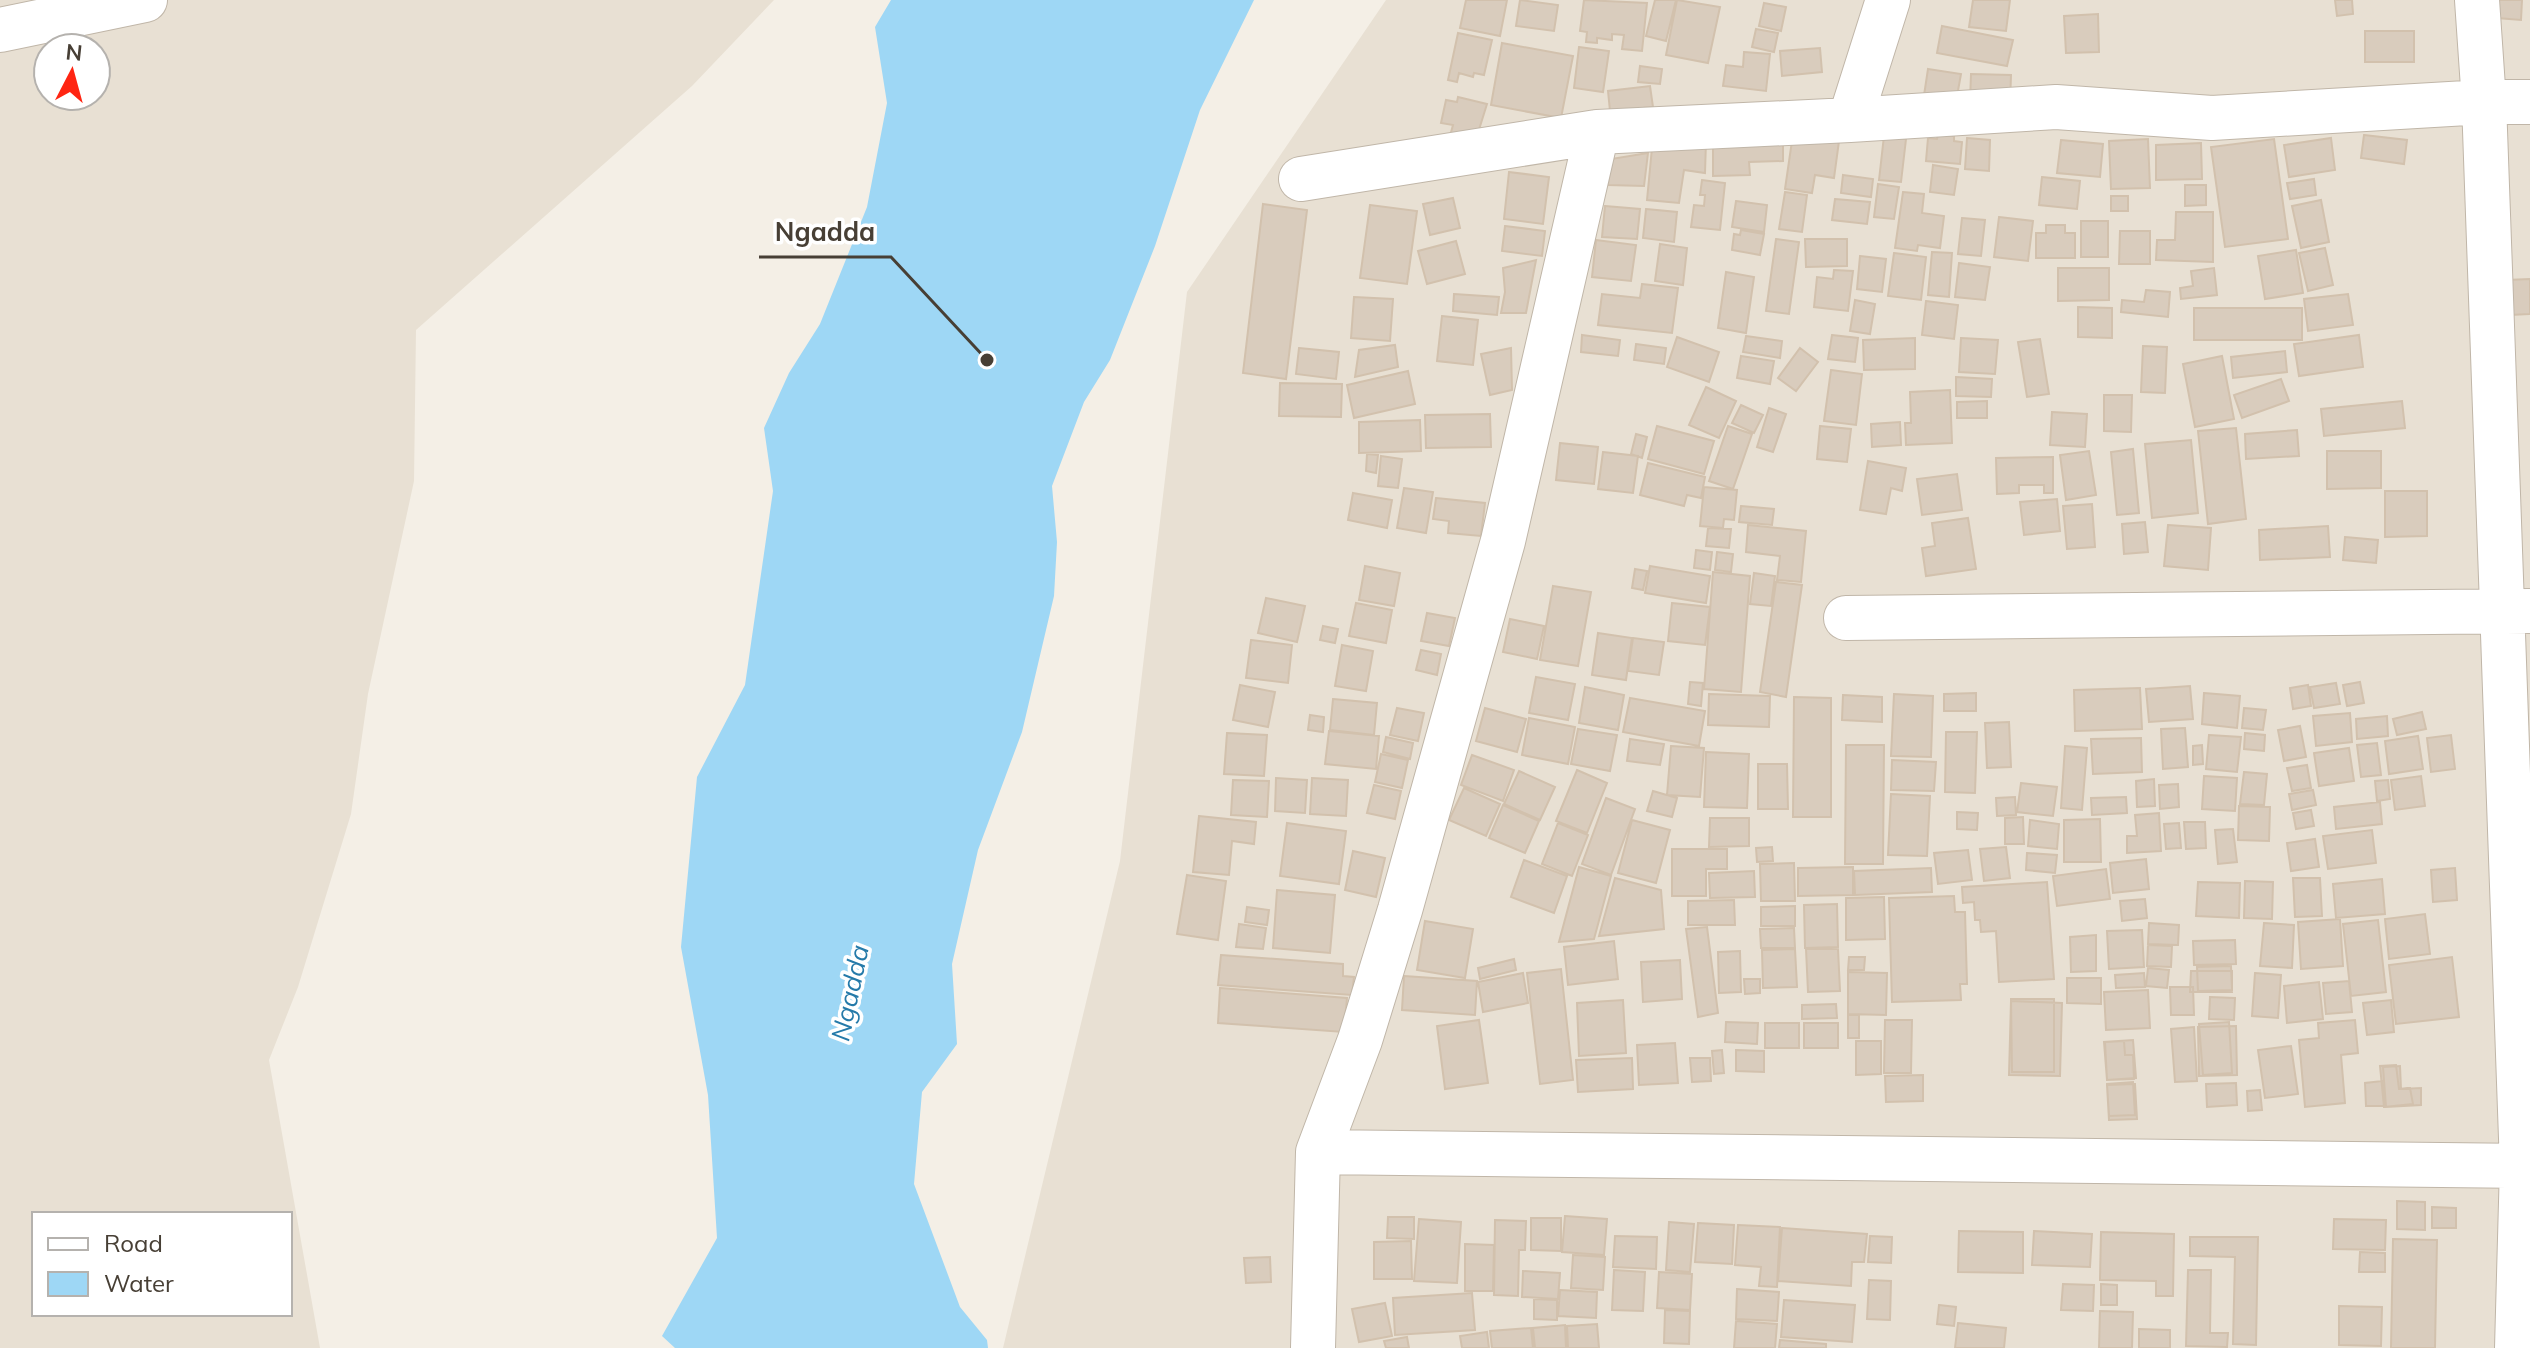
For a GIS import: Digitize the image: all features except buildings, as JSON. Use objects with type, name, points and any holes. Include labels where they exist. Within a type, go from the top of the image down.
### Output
[{"type":"street","points":[[0,30],[145,0]]},
{"type":"street","points":[[1850,120],[1888,0]]},
{"type":"street","points":[[2477,0],[2516,611],[2526,1166],[2517,1348]]},
{"type":"street","points":[[1301,179],[1597,132],[2056,107],[2212,118],[2530,102]]},
{"type":"street","points":[[1313,1348],[1318,1152],[1360,1040],[1382,968],[1503,541],[1597,132]]},
{"type":"street","points":[[1846,618],[2516,611]]},
{"type":"street","points":[[1318,1152],[2526,1166]]},
{"type":"shaded area","points":[[0,0],[774,0],[692,86],[416,330],[414,481],[368,694],[351,814],[298,987],[269,1060],[320,1348],[0,1348]]},
{"type":"shaded area","points":[[1386,0],[2530,0],[2530,1348],[1003,1348],[1120,861],[1187,292]]},
{"type":"water","points":[[891,0],[1254,0],[1200,110],[1155,246],[1110,360],[1084,402],[1052,486],[1057,542],[1054,596],[1022,732],[978,850],[952,964],[957,1044],[922,1092],[914,1184],[960,1307],[987,1340],[988,1348],[675,1348],[662,1336],[717,1238],[708,1095],[681,947],[697,777],[745,685],[773,491],[764,428],[789,373],[820,324],[867,207],[887,103],[875,27]]},
{"type":"place","name":"Ngadda","points":[[987,360]]}]
